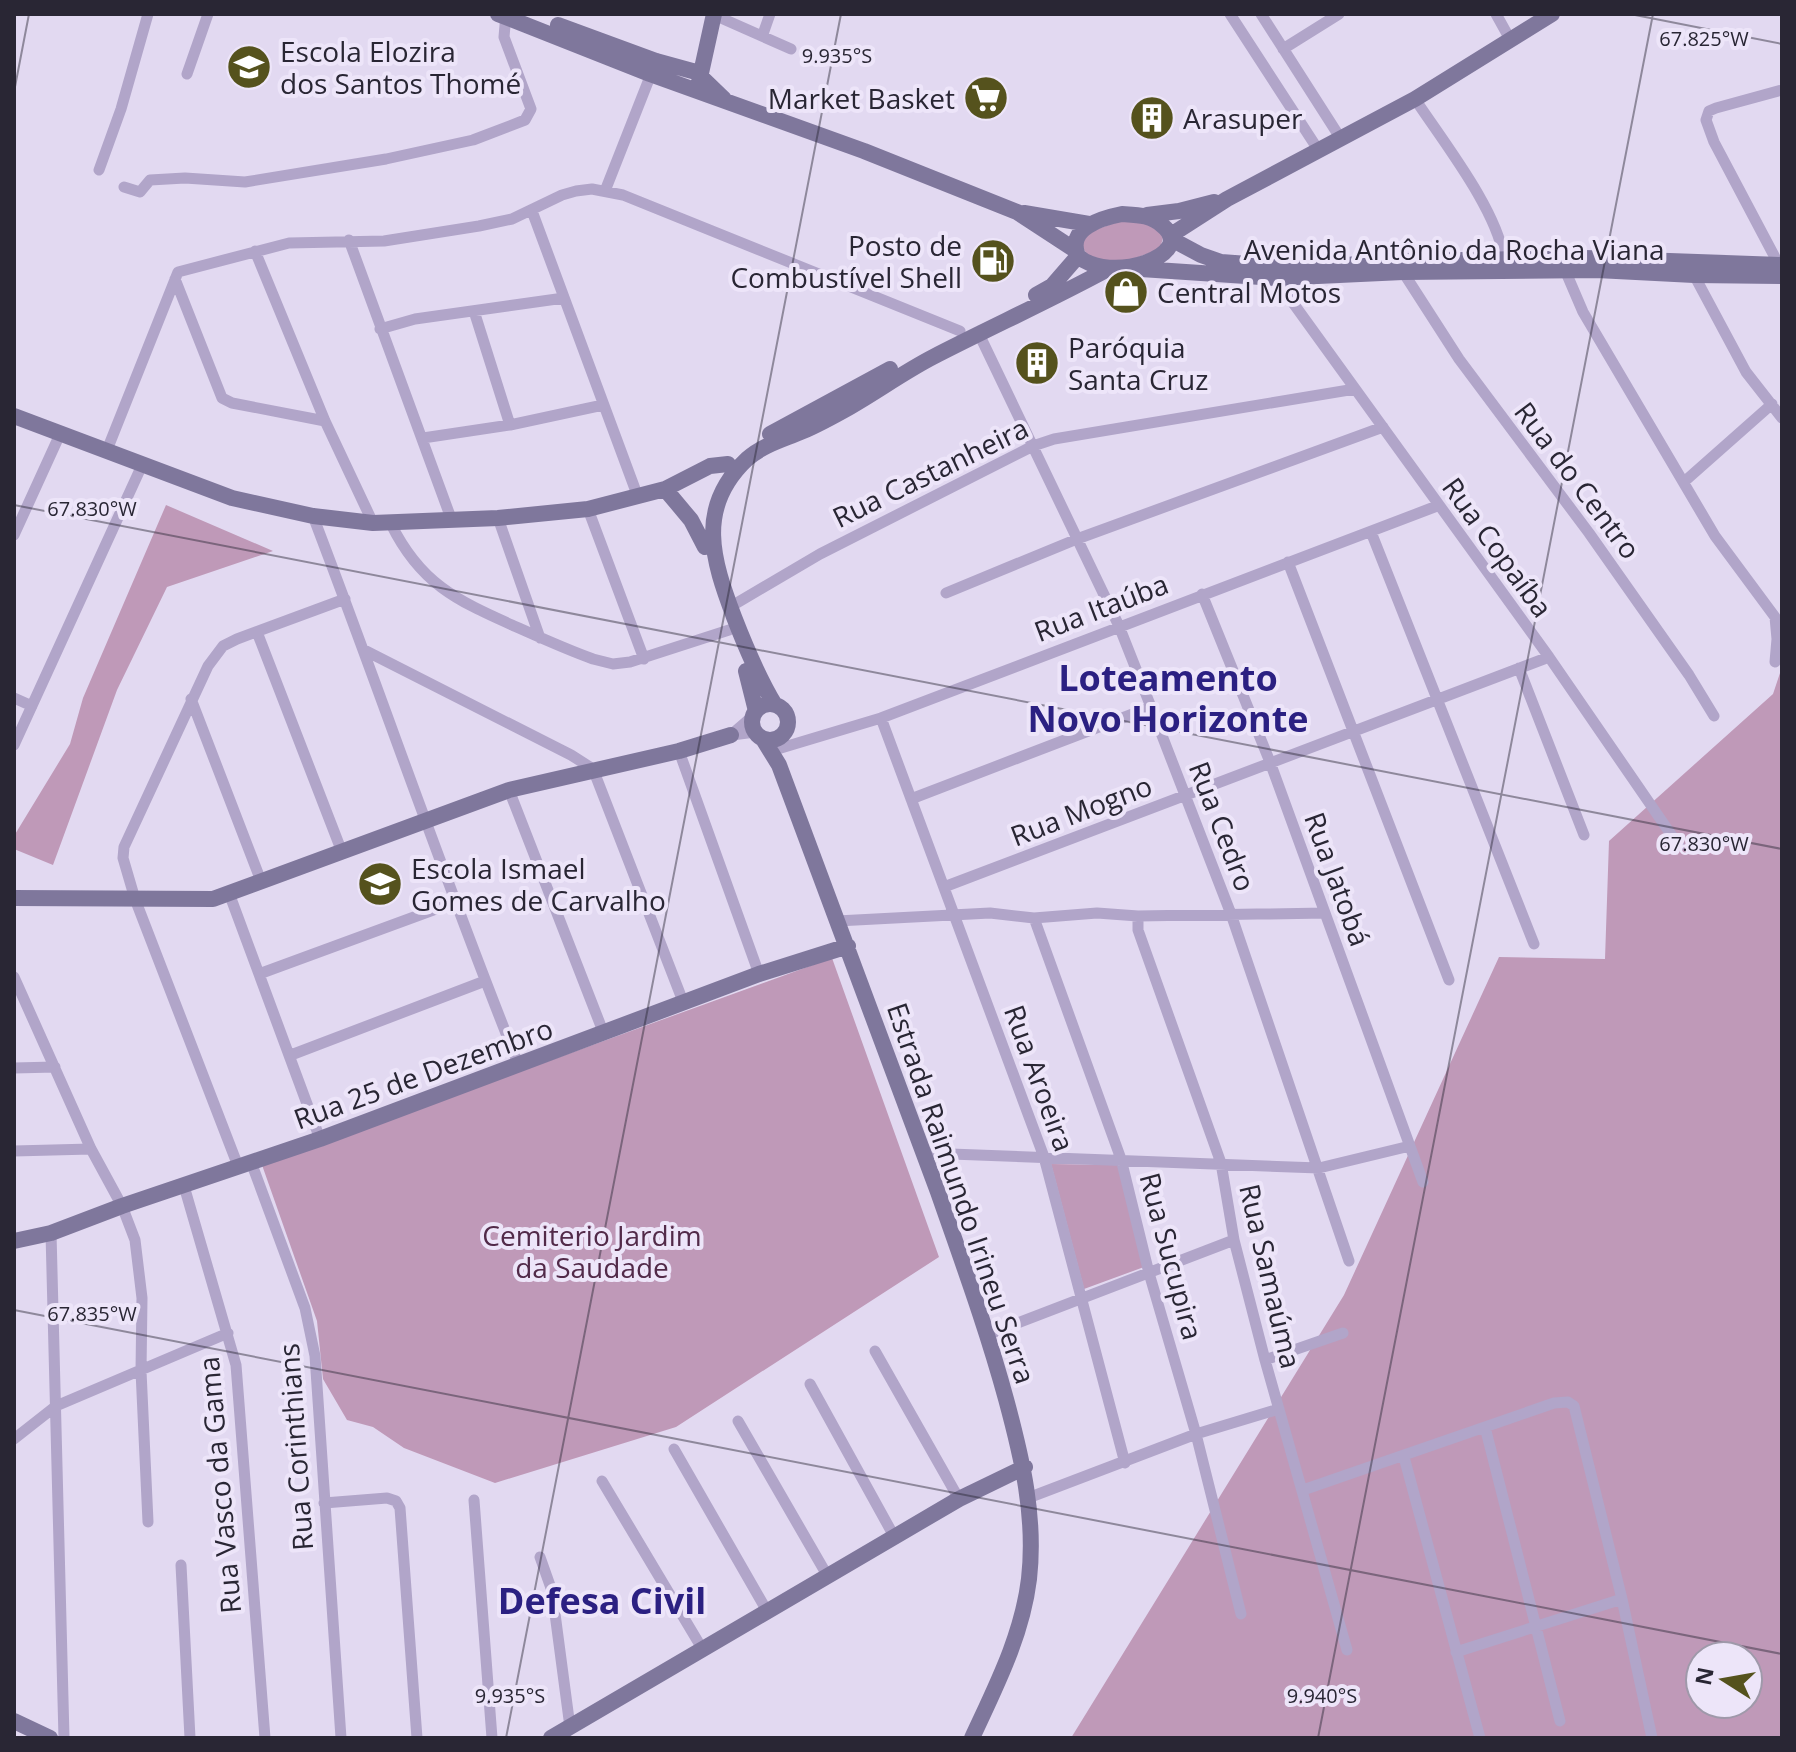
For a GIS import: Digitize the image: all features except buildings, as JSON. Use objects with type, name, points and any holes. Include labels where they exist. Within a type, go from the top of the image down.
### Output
[{"type":"street","points":[[99,170],[121,109],[148,14]]},
{"type":"street","points":[[187,74],[208,14]]},
{"type":"street","points":[[527,14],[653,68],[686,87],[864,151],[1017,212],[1089,224],[1115,216],[1179,211],[1227,199]]},
{"type":"street","points":[[686,87],[714,14],[791,49]]},
{"type":"street","points":[[763,34],[770,14]]},
{"type":"street","points":[[1230,14],[1319,151]]},
{"type":"street","points":[[1261,14],[1341,139]]},
{"type":"street","points":[[1283,49],[1339,14]]},
{"type":"street","points":[[1496,14],[1511,41]]},
{"type":"street","points":[[1017,212],[1088,264],[1108,269],[1126,268],[1158,257],[1169,248],[1172,237],[1227,199],[1415,99],[1552,14]]},
{"type":"street","points":[[124,187],[140,192],[150,180],[185,178],[245,182],[339,167],[473,140],[525,120],[531,109],[504,37],[503,15],[653,68],[693,71],[726,102]]},
{"type":"street","points":[[605,191],[653,68]]},
{"type":"street","points":[[1781,269],[1708,129],[1706,115],[1716,108],[1782,90]]},
{"type":"street","points":[[1415,99],[1485,208],[1500,241],[1504,260]]},
{"type":"street","points":[[176,275],[289,243],[384,241],[479,226],[532,211],[562,195],[592,189],[623,195],[960,331]]},
{"type":"street","points":[[532,211],[638,497]]},
{"type":"street","name":"Avenida Antônio da Rocha Viana","points":[[1144,215],[1156,220],[1172,237],[1201,255],[1221,262],[1262,266],[1302,268],[1403,261],[1585,258],[1781,269]]},
{"type":"street","name":"Estrada Raimundo Irineu Serra","points":[[780,750],[788,722],[786,715],[775,705],[757,675],[730,607],[712,548],[714,521],[727,487],[740,467],[759,450],[960,331],[1039,294],[1060,278],[1077,253],[1078,238],[1089,224]]},
{"type":"street","points":[[349,240],[452,521]]},
{"type":"street","points":[[255,251],[325,421],[373,523]]},
{"type":"street","name":"Avenida Antônio da Rocha Viana","points":[[1126,268],[1275,278],[1403,272],[1565,270],[1694,275],[1781,269]]},
{"type":"street","name":"Estrada Raimundo Irineu Serra","points":[[972,1738],[1005,1666],[1021,1619],[1029,1577],[1025,1467],[989,1334],[837,921],[780,750],[757,724],[749,676],[710,582],[705,547],[707,515],[713,493],[728,464],[751,443],[915,367],[1108,269]]},
{"type":"street","points":[[1565,270],[1583,312],[1715,536],[1775,617],[1775,662]]},
{"type":"street","name":"Rua do Centro","points":[[1403,272],[1459,359],[1620,576],[1714,716]]},
{"type":"street","points":[[176,275],[222,398],[245,406],[325,421]]},
{"type":"street","points":[[107,450],[176,275]]},
{"type":"street","points":[[1694,275],[1746,372],[1782,418]]},
{"type":"street","name":"Rua Copaíba","points":[[1275,278],[1549,657],[1679,846]]},
{"type":"street","points":[[380,329],[415,319],[564,298]]},
{"type":"street","points":[[474,311],[510,425]]},
{"type":"street","name":"Rua Cedro","points":[[979,334],[1119,626],[1231,914],[1349,1261]]},
{"type":"street","name":"Rua Castanheira","points":[[730,607],[820,554],[1033,446],[1054,439],[1355,389]]},
{"type":"street","points":[[1685,481],[1772,404]]},
{"type":"street","points":[[423,438],[510,425],[603,405]]},
{"type":"street","points":[[14,416],[232,498],[313,516],[373,523],[452,521],[588,509],[665,489],[710,466],[728,464]]},
{"type":"street","points":[[946,593],[1077,539],[1383,427]]},
{"type":"street","points":[[14,535],[61,432]]},
{"type":"street","points":[[14,745],[143,463]]},
{"type":"street","points":[[665,489],[691,520],[705,547]]},
{"type":"street","name":"Rua Itaúba","points":[[780,750],[881,718],[1437,506]]},
{"type":"street","points":[[588,509],[644,659]]},
{"type":"street","points":[[313,516],[366,651],[455,902],[519,1066]]},
{"type":"street","points":[[498,518],[540,638]]},
{"type":"street","points":[[391,524],[401,545],[431,580],[457,600],[593,659],[613,664],[644,659],[729,630]]},
{"type":"street","points":[[1371,532],[1534,944]]},
{"type":"street","points":[[1288,562],[1449,980]]},
{"type":"street","name":"Rua Jatobá","points":[[1202,594],[1270,762],[1423,1182]]},
{"type":"street","name":"Rua Corinthians","points":[[341,1738],[318,1389],[305,1308],[135,899],[123,858],[124,847],[191,699],[216,653],[223,646],[345,599]]},
{"type":"street","points":[[257,632],[342,852]]},
{"type":"street","points":[[366,651],[593,769],[684,1004]]},
{"type":"street","name":"Rua Mogno","points":[[944,887],[1549,657]]},
{"type":"street","points":[[1519,668],[1584,835]]},
{"type":"street","points":[[14,698],[32,706]]},
{"type":"street","points":[[191,699],[261,881]]},
{"type":"street","points":[[14,898],[213,899],[509,790],[679,751],[731,735],[757,724],[768,705],[775,705]]},
{"type":"street","points":[[911,799],[1151,707]]},
{"type":"street","name":"Rua Aroeira","points":[[881,718],[1044,1157],[1125,1463]]},
{"type":"street","points":[[757,724],[780,750]]},
{"type":"street","points":[[679,751],[759,974]]},
{"type":"street","points":[[509,790],[604,1034]]},
{"type":"street","points":[[229,893],[320,1139]]},
{"type":"street","points":[[259,974],[455,902]]},
{"type":"street","points":[[837,921],[990,913],[1034,918],[1088,913],[1138,916],[1325,913]]},
{"type":"street","name":"Rua Samaúma","points":[[1138,916],[1138,930],[1221,1163],[1234,1240],[1265,1360],[1347,1650]]},
{"type":"street","name":"Rua Sucupira","points":[[1034,918],[1121,1159],[1241,1614]]},
{"type":"street","name":"Rua 25 de Dezembro","points":[[14,1241],[51,1233],[320,1139],[759,974],[848,946]]},
{"type":"street","points":[[15,981],[91,1149],[122,1206],[135,1240],[142,1298],[141,1371],[148,1522]]},
{"type":"street","points":[[291,1055],[485,981]]},
{"type":"street","points":[[14,1068],[55,1067]]},
{"type":"street","points":[[924,1153],[1319,1168],[1410,1146]]},
{"type":"street","points":[[14,1151],[91,1149]]},
{"type":"street","name":"Rua Vasco da Gama","points":[[184,1186],[236,1365],[265,1738]]},
{"type":"street","points":[[51,1233],[64,1738]]},
{"type":"street","points":[[989,1334],[1234,1240]]},
{"type":"street","points":[[14,1439],[56,1406],[228,1333]]},
{"type":"street","points":[[1265,1360],[1343,1333]]},
{"type":"street","points":[[875,1351],[959,1499]]},
{"type":"street","points":[[810,1384],[895,1538]]},
{"type":"street","points":[[1303,1490],[1554,1403],[1568,1402],[1574,1406],[1622,1599],[1652,1738]]},
{"type":"street","points":[[1028,1498],[1196,1434],[1279,1409]]},
{"type":"street","points":[[738,1421],[827,1575]]},
{"type":"street","points":[[1485,1427],[1560,1721]]},
{"type":"street","points":[[674,1449],[767,1611]]},
{"type":"street","points":[[1404,1457],[1480,1738]]},
{"type":"street","points":[[551,1738],[959,1499],[1025,1467]]},
{"type":"street","points":[[602,1481],[703,1650]]},
{"type":"street","points":[[324,1503],[387,1498],[396,1501],[400,1508],[417,1738]]},
{"type":"street","points":[[474,1500],[492,1738]]},
{"type":"street","points":[[540,1557],[552,1591],[570,1727]]},
{"type":"street","points":[[181,1565],[190,1738]]},
{"type":"street","points":[[1456,1652],[1622,1599]]},
{"type":"street","points":[[14,1721],[50,1738]]},
{"type":"green space","points":[[1123,220],[1143,221],[1164,234],[1160,249],[1125,262],[1091,259],[1081,246],[1089,232]]},
{"type":"green space","points":[[166,505],[273,551],[167,587],[117,690],[53,865],[14,849],[14,836],[70,744],[83,698]]},
{"type":"green space","points":[[1782,667],[1782,1738],[1071,1738],[1344,1295],[1499,957],[1605,959],[1609,841],[1773,694]]},
{"type":"green space","name":"Cemiterio Jardim da Saudade","points":[[832,958],[939,1257],[676,1427],[495,1483],[404,1448],[373,1427],[347,1420],[323,1379],[317,1321],[262,1165]]},
{"type":"green space","points":[[1051,1164],[1118,1165],[1144,1267],[1084,1289]]},
{"type":"place","name":"Escola Elozira dos Santos Thomé","points":[[249,67]]},
{"type":"place","name":"Market Basket","points":[[986,98]]},
{"type":"place","name":"Arasuper","points":[[1152,118]]},
{"type":"place","name":"Posto de Combustível Shell","points":[[993,261]]},
{"type":"place","name":"Central Motos","points":[[1126,292]]},
{"type":"place","name":"Paróquia Santa Cruz","points":[[1037,363]]},
{"type":"place","name":"Escola Ismael Gomes de Carvalho","points":[[380,884]]},
{"type":"district","name":"Loteamento Novo Horizonte","points":[[1168,698]]},
{"type":"district","name":"Defesa Civil","points":[[602,1600]]}]
